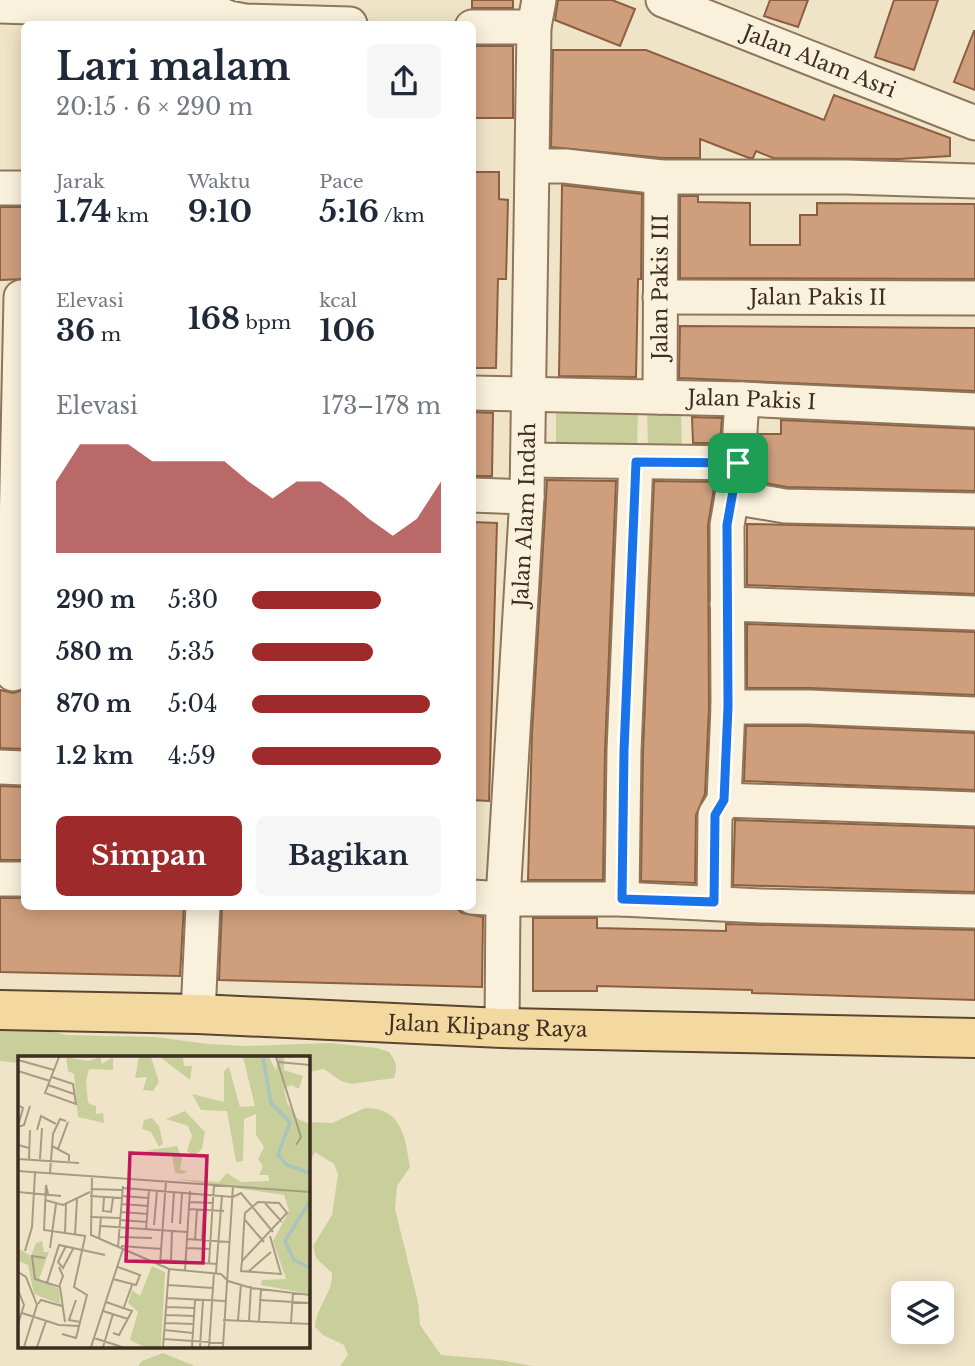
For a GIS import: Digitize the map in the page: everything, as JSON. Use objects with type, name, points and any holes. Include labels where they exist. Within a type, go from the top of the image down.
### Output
[{"type":"main road","name":"Jalan Klipang Raya","points":[[0,1010],[198,1014],[502,1028],[975,1038]]},
{"type":"street","name":"Jalan Alam Asri","points":[[663,0],[719,10],[975,124]]},
{"type":"street","points":[[0,6],[39,15],[128,18],[229,14]]},
{"type":"street","points":[[476,26],[536,14]]},
{"type":"street","name":"Jalan Alam Indah","points":[[502,1028],[488,898],[527,497],[536,14]]},
{"type":"street","points":[[533,166],[565,166],[661,177],[847,177],[975,181]]},
{"type":"street","name":"Jalan Pakis III","points":[[660,397],[661,177]]},
{"type":"street","points":[[0,188],[21,188]]},
{"type":"street","points":[[12,674],[15,296]]},
{"type":"street","name":"Jalan Pakis II","points":[[660,297],[975,299]]},
{"type":"street","name":"Jalan Pakis I","points":[[476,393],[742,399],[975,410]]},
{"type":"street","points":[[714,902],[715,815],[724,800],[728,707],[727,525],[738,463],[742,399]]},
{"type":"street","points":[[528,460],[738,463]]},
{"type":"street","points":[[622,899],[624,751],[636,462]]},
{"type":"street","points":[[476,495],[527,497]]},
{"type":"street","points":[[732,497],[785,506],[975,510]]},
{"type":"street","points":[[727,604],[975,614]]},
{"type":"street","points":[[728,707],[809,707],[975,714]]},
{"type":"street","points":[[0,767],[21,768]]},
{"type":"street","points":[[724,800],[975,809]]},
{"type":"street","points":[[0,879],[21,879]]},
{"type":"street","points":[[488,898],[622,899],[760,906],[975,911]]},
{"type":"street","points":[[198,1014],[203,910]]},
{"type":"green space","points":[[556,408],[638,408],[637,451],[556,451]]},
{"type":"green space","points":[[647,408],[681,408],[682,452],[648,452]]},
{"type":"green space","points":[[0,1025],[31,1027],[67,1035],[156,1037],[208,1044],[244,1046],[330,1043],[377,1048],[389,1052],[395,1061],[396,1071],[394,1078],[351,1084],[341,1081],[324,1069],[310,1073],[310,1056],[18,1056],[18,1063],[0,1061]]},
{"type":"green space","points":[[365,1108],[387,1113],[400,1127],[410,1167],[397,1186],[395,1209],[418,1302],[420,1325],[441,1355],[533,1366],[340,1366],[348,1355],[344,1345],[323,1335],[315,1327],[318,1313],[330,1287],[332,1273],[316,1258],[313,1246],[332,1215],[338,1174],[334,1164],[315,1152],[310,1161],[310,1122],[332,1123]]},
{"type":"green space","points":[[163,1353],[195,1366],[138,1366],[142,1361]]},
{"type":"building","points":[[472,0],[513,0],[513,8],[472,8]]},
{"type":"building","points":[[558,0],[612,0],[635,9],[620,46],[555,20]]},
{"type":"building","points":[[770,0],[808,0],[798,27],[764,16]]},
{"type":"building","points":[[894,0],[938,0],[914,70],[875,57]]},
{"type":"building","points":[[975,31],[975,90],[954,82]]},
{"type":"building","points":[[476,46],[513,46],[513,118],[476,118]]},
{"type":"building","points":[[553,50],[646,50],[824,120],[834,95],[950,138],[950,156],[899,159],[773,158],[756,151],[753,158],[749,158],[700,139],[700,158],[662,158],[551,147]]},
{"type":"building","points":[[476,172],[499,172],[499,199],[508,200],[506,279],[498,279],[496,368],[476,368]]},
{"type":"building","points":[[562,185],[642,194],[636,377],[559,376]]},
{"type":"building","points":[[680,196],[698,196],[698,202],[750,203],[750,245],[800,245],[800,215],[817,215],[817,203],[975,204],[975,279],[680,278]]},
{"type":"building","points":[[0,207],[21,207],[21,279],[0,280]]},
{"type":"building","points":[[680,326],[975,328],[975,391],[679,378]]},
{"type":"building","points":[[476,412],[493,413],[492,476],[476,476]]},
{"type":"building","points":[[692,417],[722,418],[720,443],[693,443]]},
{"type":"building","points":[[781,420],[975,429],[975,491],[787,487],[754,481],[759,434],[781,434]]},
{"type":"building","points":[[547,480],[616,481],[605,751],[603,880],[528,880],[532,733]]},
{"type":"building","points":[[654,481],[715,482],[708,525],[709,707],[705,794],[696,815],[695,883],[641,881],[643,752]]},
{"type":"building","points":[[476,522],[497,523],[489,801],[476,800]]},
{"type":"building","points":[[747,524],[975,529],[975,594],[747,585]]},
{"type":"building","points":[[747,624],[975,632],[975,695],[747,688]]},
{"type":"building","points":[[0,690],[13,693],[21,691],[21,749],[0,748]]},
{"type":"building","points":[[746,726],[975,733],[975,790],[744,781]]},
{"type":"building","points":[[0,786],[21,787],[21,860],[0,860]]},
{"type":"building","points":[[735,820],[975,828],[975,892],[733,885]]},
{"type":"building","points":[[0,898],[21,898],[21,910],[184,910],[180,976],[0,972]]},
{"type":"building","points":[[222,910],[458,910],[483,917],[482,987],[219,980]]},
{"type":"building","points":[[533,918],[597,918],[597,928],[726,931],[726,924],[975,930],[975,1000],[597,986],[597,991],[533,991]]},
{"type":"route","points":[[636,462],[738,463],[727,525],[728,707],[724,800],[715,815],[714,902],[622,899],[624,751],[636,462]]}]
